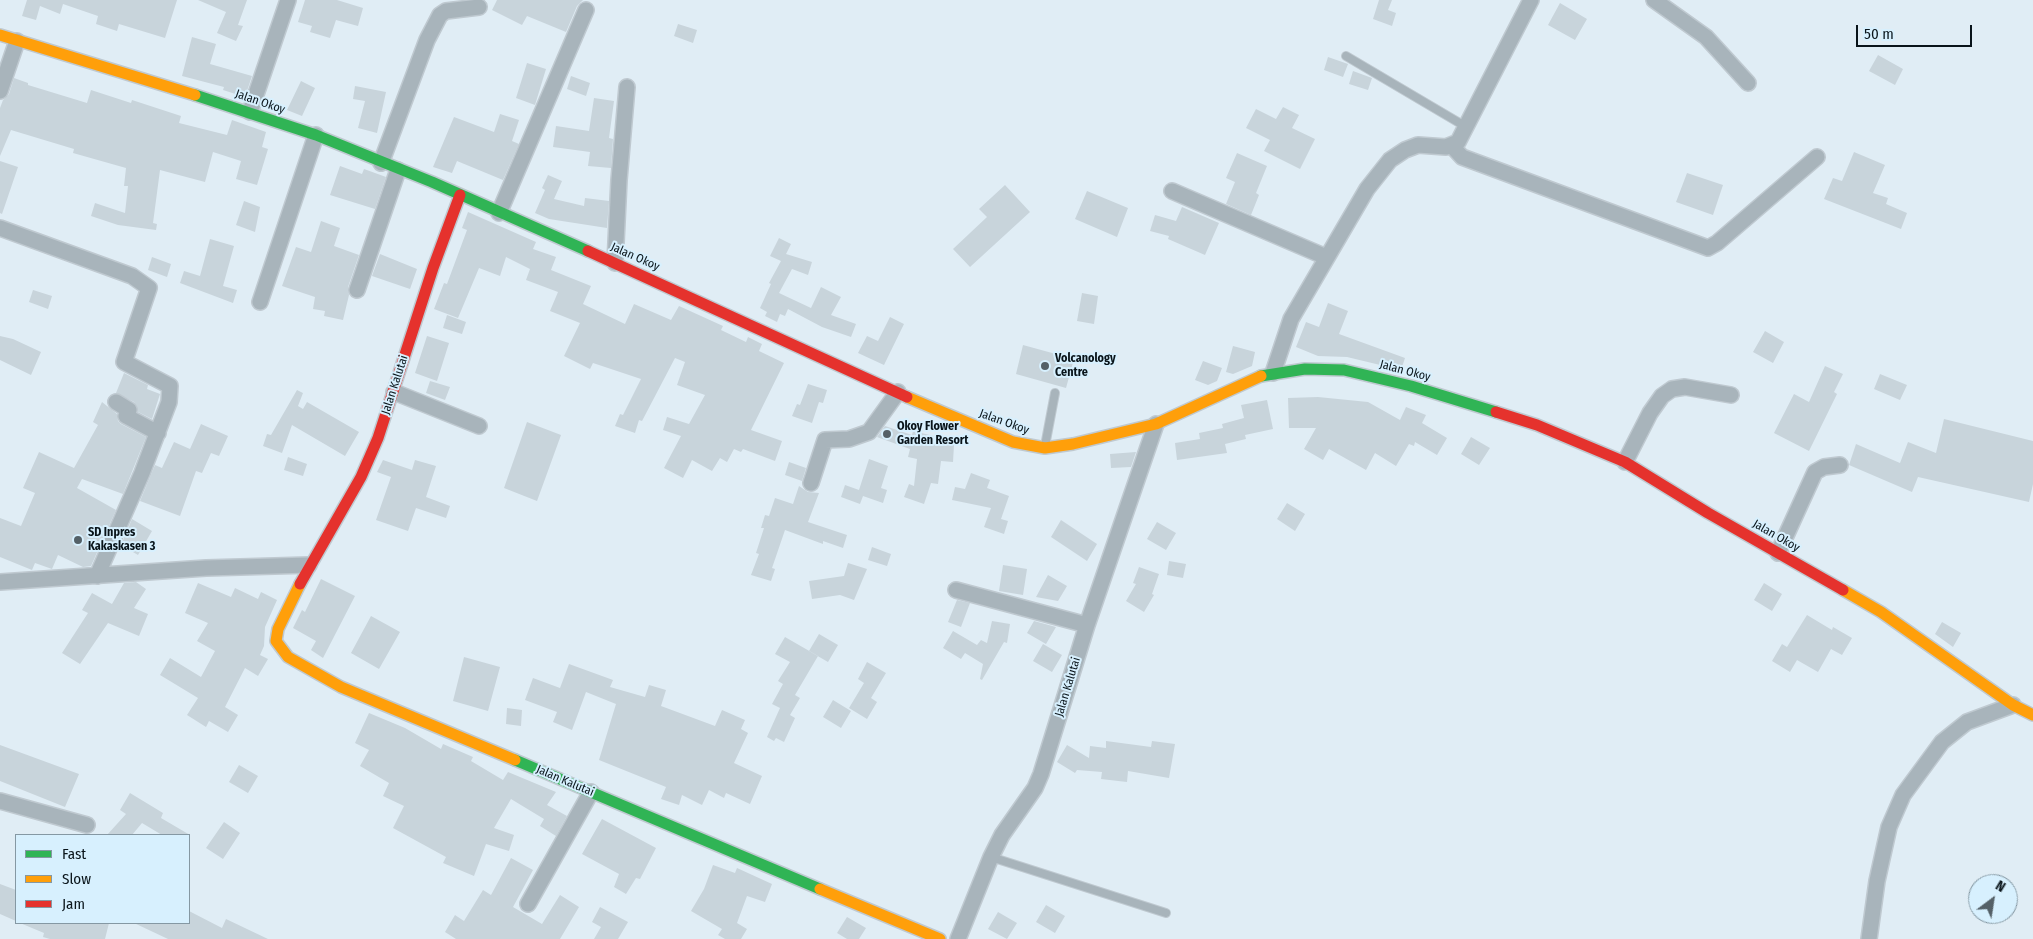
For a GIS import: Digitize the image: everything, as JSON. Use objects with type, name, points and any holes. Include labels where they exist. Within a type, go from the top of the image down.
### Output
[{"type":"street","points":[[250,112],[288,0]]},
{"type":"street","points":[[1273,373],[1292,319],[1326,257],[1367,189],[1390,160],[1405,150],[1418,145],[1451,145],[1458,142],[1468,128],[1531,0]]},
{"type":"street","points":[[1654,0],[1706,37],[1748,84]]},
{"type":"street","points":[[381,163],[427,40],[440,16],[446,11],[479,6]]},
{"type":"street","points":[[500,213],[586,10]]},
{"type":"street","name":"Jalan Okoy","points":[[0,35],[250,112],[316,135],[460,195],[615,263],[1012,442],[1045,448],[1073,444],[1156,424],[1253,379],[1273,373],[1305,368],[1344,370],[1403,384],[1537,424],[1625,462],[1881,612],[2013,705],[2033,715]]},
{"type":"street","points":[[0,91],[17,40]]},
{"type":"street","points":[[615,263],[618,180],[626,87]]},
{"type":"street","points":[[260,302],[316,135]]},
{"type":"street","points":[[1451,145],[1462,157],[1708,248],[1717,243],[1817,156]]},
{"type":"street","points":[[356,290],[398,170]]},
{"type":"street","points":[[1172,191],[1326,257]]},
{"type":"street","name":"Jalan Kalutai","points":[[460,195],[433,268],[394,392],[361,477],[336,523],[309,565],[276,635],[280,648],[288,657],[341,687],[940,939]]},
{"type":"street","points":[[0,228],[132,276],[149,288],[124,362],[170,386],[169,402],[97,576]]},
{"type":"street","points":[[1625,462],[1650,413],[1662,396],[1672,388],[1685,387],[1731,395]]},
{"type":"street","points":[[394,392],[479,426]]},
{"type":"street","points":[[811,483],[825,440],[850,439],[869,432],[898,392]]},
{"type":"street","points":[[116,402],[129,410],[126,416],[158,432]]},
{"type":"street","name":"Jalan Kalutai","points":[[958,939],[991,857],[1002,835],[1035,788],[1041,774],[1087,625],[1156,424]]},
{"type":"street","points":[[1778,553],[1815,472],[1824,466],[1840,465]]},
{"type":"street","points":[[0,582],[206,568],[309,565]]},
{"type":"street","points":[[956,590],[1087,625]]},
{"type":"street","points":[[1869,939],[1877,881],[1889,827],[1902,795],[1942,742],[1967,722],[2013,705]]},
{"type":"street","points":[[528,904],[591,792]]},
{"type":"street","points":[[0,801],[87,825]]},
{"type":"lane","points":[[1346,56],[1468,128]]},
{"type":"lane","points":[[1045,448],[1055,393]]},
{"type":"lane","points":[[991,857],[1166,913]]},
{"type":"building","points":[[27,0],[177,0],[165,38],[119,24],[117,31],[96,24],[98,16],[63,4],[60,14],[40,6],[36,20],[22,16]]},
{"type":"building","points":[[198,0],[247,0],[238,25],[243,26],[236,41],[217,33],[226,12]]},
{"type":"building","points":[[305,0],[337,0],[363,8],[358,26],[336,20],[330,38],[310,32],[312,26],[298,22]]},
{"type":"building","points":[[497,0],[583,0],[577,6],[566,32],[527,16],[522,25],[492,10]]},
{"type":"building","points":[[1379,0],[1392,0],[1388,10],[1396,13],[1392,26],[1373,19]]},
{"type":"building","points":[[1560,3],[1587,19],[1575,40],[1548,25]]},
{"type":"building","points":[[678,24],[697,30],[693,43],[674,36]]},
{"type":"building","points":[[192,37],[216,44],[210,64],[252,76],[245,97],[223,90],[224,87],[182,76]]},
{"type":"building","points":[[1878,55],[1903,69],[1895,85],[1869,71]]},
{"type":"building","points":[[1328,57],[1348,64],[1343,77],[1324,70]]},
{"type":"building","points":[[527,63],[546,69],[535,105],[516,98]]},
{"type":"building","points":[[1353,71],[1372,78],[1368,90],[1349,84]]},
{"type":"building","points":[[571,76],[590,83],[586,96],[567,89]]},
{"type":"building","points":[[14,78],[28,83],[28,85],[87,103],[91,90],[131,103],[132,100],[181,116],[179,123],[227,135],[232,120],[266,132],[262,147],[268,149],[257,185],[236,179],[241,161],[213,152],[205,182],[160,170],[153,223],[157,224],[156,230],[118,225],[91,216],[95,203],[125,213],[128,186],[124,186],[126,168],[73,153],[74,149],[11,130],[0,156],[0,108],[3,100],[9,94]]},
{"type":"building","points":[[301,81],[315,88],[302,116],[287,110]]},
{"type":"building","points":[[355,86],[386,92],[377,133],[358,128],[365,101],[353,99]]},
{"type":"building","points":[[594,98],[614,101],[609,138],[613,139],[611,168],[588,166],[590,152],[553,147],[556,126],[589,131]]},
{"type":"building","points":[[1283,107],[1299,115],[1292,128],[1315,139],[1300,169],[1264,151],[1270,140],[1246,128],[1256,109],[1276,119]]},
{"type":"building","points":[[500,114],[519,120],[512,141],[519,144],[503,180],[457,161],[452,173],[433,167],[454,117],[494,132]]},
{"type":"building","points":[[1854,152],[1885,165],[1873,193],[1888,198],[1886,204],[1907,213],[1901,229],[1824,199],[1833,178],[1842,181]]},
{"type":"building","points":[[1237,153],[1267,166],[1256,193],[1259,195],[1251,215],[1226,204],[1235,182],[1226,178]]},
{"type":"building","points":[[0,161],[18,167],[2,214],[0,213]]},
{"type":"building","points":[[340,166],[362,174],[364,169],[386,177],[375,209],[330,195]]},
{"type":"building","points":[[1687,173],[1723,185],[1713,215],[1676,202]]},
{"type":"building","points":[[548,175],[562,181],[554,199],[584,206],[585,198],[609,201],[607,228],[549,219],[535,213],[545,190],[542,188]]},
{"type":"building","points":[[1005,185],[1030,212],[970,267],[953,249],[987,217],[979,209]]},
{"type":"building","points":[[1087,191],[1128,208],[1117,237],[1075,219]]},
{"type":"building","points":[[244,201],[260,207],[255,232],[236,225]]},
{"type":"building","points":[[1182,207],[1219,223],[1205,255],[1168,239],[1169,236],[1150,231],[1155,215],[1176,221]]},
{"type":"building","points":[[468,212],[536,242],[533,249],[556,257],[551,270],[591,286],[583,304],[625,324],[634,304],[671,320],[679,306],[723,326],[721,330],[746,342],[748,337],[762,344],[759,351],[784,363],[751,430],[782,441],[775,461],[743,449],[741,452],[734,449],[727,462],[720,458],[712,471],[692,460],[683,478],[664,468],[681,436],[663,430],[667,417],[689,424],[705,395],[677,385],[685,362],[675,358],[642,421],[639,420],[635,433],[615,426],[620,414],[623,415],[641,379],[593,363],[590,369],[564,356],[580,323],[550,311],[558,292],[526,280],[530,269],[506,257],[500,276],[479,268],[458,318],[434,309],[444,283],[447,284],[467,230],[462,228]]},
{"type":"building","points":[[321,221],[340,228],[334,246],[359,255],[348,287],[349,295],[343,320],[324,316],[325,311],[313,309],[315,297],[282,286],[296,247],[311,252]]},
{"type":"building","points":[[779,238],[791,244],[786,254],[812,262],[808,275],[792,269],[779,293],[811,308],[821,287],[841,297],[831,315],[856,324],[851,337],[822,327],[788,309],[785,316],[780,314],[777,322],[765,316],[767,312],[760,308],[771,284],[769,283],[781,261],[770,256]]},
{"type":"building","points":[[210,239],[234,246],[223,286],[237,290],[233,303],[180,283],[184,271],[200,276]]},
{"type":"building","points":[[380,254],[417,269],[410,289],[372,276]]},
{"type":"building","points":[[152,257],[171,264],[167,277],[148,270]]},
{"type":"building","points":[[33,290],[52,296],[48,309],[29,302]]},
{"type":"building","points":[[1082,293],[1098,296],[1094,324],[1077,321]]},
{"type":"building","points":[[1328,303],[1348,311],[1339,334],[1405,358],[1401,370],[1347,357],[1318,356],[1296,347],[1306,322],[1319,327]]},
{"type":"building","points":[[447,315],[466,322],[462,334],[443,328]]},
{"type":"building","points":[[890,317],[904,324],[884,365],[858,353],[867,336],[878,341]]},
{"type":"building","points":[[1765,331],[1784,342],[1773,363],[1753,352]]},
{"type":"building","points":[[0,336],[13,339],[41,352],[31,375],[0,360]]},
{"type":"building","points":[[427,336],[449,343],[437,381],[415,373]]},
{"type":"building","name":"Volcanology Centre","points":[[1023,345],[1074,359],[1066,388],[1016,374]]},
{"type":"building","points":[[1233,346],[1255,352],[1252,366],[1233,374],[1226,372]]},
{"type":"building","points":[[1203,361],[1222,368],[1217,381],[1208,385],[1195,380]]},
{"type":"building","points":[[1825,366],[1843,374],[1834,392],[1837,394],[1809,451],[1774,433],[1794,394],[1809,402]]},
{"type":"building","points":[[124,373],[148,385],[147,389],[160,394],[152,419],[138,412],[134,402],[116,393]]},
{"type":"building","points":[[1880,374],[1907,385],[1900,400],[1874,389]]},
{"type":"building","points":[[430,381],[450,387],[445,400],[426,393]]},
{"type":"building","points":[[808,384],[827,390],[823,403],[819,402],[812,423],[792,416],[797,404],[800,405]]},
{"type":"building","points":[[297,390],[303,393],[298,406],[303,409],[307,402],[359,432],[345,456],[292,425],[282,453],[263,446],[267,434],[271,435]]},
{"type":"building","points":[[1318,397],[1368,402],[1400,420],[1406,407],[1426,415],[1422,423],[1447,438],[1437,455],[1415,442],[1414,446],[1409,444],[1396,466],[1375,453],[1366,470],[1329,449],[1323,460],[1304,449],[1316,428],[1289,428],[1288,398]]},
{"type":"building","points":[[1267,400],[1273,429],[1245,435],[1246,439],[1225,444],[1227,453],[1177,460],[1175,443],[1200,439],[1199,433],[1223,428],[1222,424],[1244,418],[1241,405]]},
{"type":"building","points":[[102,402],[117,414],[118,421],[121,424],[146,437],[123,494],[82,479],[77,488],[116,510],[91,566],[83,567],[58,555],[52,569],[35,563],[32,570],[0,557],[0,518],[21,526],[35,493],[23,488],[39,452],[74,468],[98,425],[93,422]]},
{"type":"building","points":[[1944,419],[2033,441],[2033,484],[2029,502],[1918,477],[1912,492],[1849,465],[1856,444],[1900,463],[1908,442],[1936,453]]},
{"type":"building","points":[[527,422],[561,435],[537,501],[504,488]]},
{"type":"building","points":[[201,424],[228,436],[219,456],[211,453],[202,473],[196,471],[180,516],[140,501],[155,465],[162,468],[174,442],[190,449]]},
{"type":"building","points":[[885,426],[912,435],[913,431],[934,436],[932,443],[954,445],[953,462],[941,461],[938,484],[931,483],[924,504],[904,497],[909,484],[914,486],[917,459],[908,457],[910,449],[877,437]]},
{"type":"building","points":[[1471,437],[1490,448],[1479,465],[1461,454]]},
{"type":"building","points":[[1136,452],[1131,467],[1111,468],[1110,454]]},
{"type":"building","points":[[288,457],[307,464],[303,476],[284,470]]},
{"type":"building","points":[[869,459],[888,466],[881,488],[887,490],[883,503],[863,496],[860,504],[841,497],[845,485],[859,490]]},
{"type":"building","points":[[383,460],[412,470],[415,460],[436,466],[426,497],[450,506],[446,518],[416,508],[408,531],[376,520],[391,477],[377,472]]},
{"type":"building","points":[[789,462],[806,468],[802,481],[785,475]]},
{"type":"building","points":[[971,473],[990,480],[987,488],[1009,496],[1001,519],[1008,521],[1004,534],[984,527],[991,508],[952,500],[955,487],[965,489]]},
{"type":"building","points":[[799,486],[808,492],[819,493],[808,522],[847,535],[843,548],[823,541],[823,544],[785,530],[772,568],[775,569],[771,581],[751,575],[759,554],[756,553],[764,528],[761,528],[765,515],[769,516],[775,498],[793,504]]},
{"type":"building","points":[[1287,503],[1305,514],[1295,531],[1277,519]]},
{"type":"building","points":[[132,519],[152,531],[138,555],[121,545]]},
{"type":"building","points":[[1061,520],[1097,544],[1087,561],[1051,537]]},
{"type":"building","points":[[1157,522],[1176,533],[1166,550],[1147,539]]},
{"type":"building","points":[[872,547],[891,554],[887,566],[868,560]]},
{"type":"building","points":[[1169,561],[1186,564],[1183,578],[1167,575]]},
{"type":"building","points":[[848,563],[867,569],[854,600],[840,595],[812,599],[809,581],[844,576]]},
{"type":"building","points":[[1003,565],[1027,569],[1023,595],[999,591]]},
{"type":"building","points":[[1139,567],[1159,574],[1152,594],[1154,595],[1144,612],[1126,601],[1136,584],[1133,583]]},
{"type":"building","points":[[1048,575],[1067,586],[1058,601],[1036,597]]},
{"type":"building","points":[[321,579],[355,596],[323,658],[311,650],[316,641],[293,628],[302,610],[305,612]]},
{"type":"building","points":[[136,582],[146,589],[134,608],[148,614],[139,636],[108,623],[80,664],[62,653],[88,613],[82,610],[92,593],[112,604],[124,583]]},
{"type":"building","points":[[198,583],[231,597],[235,588],[258,599],[261,592],[277,600],[265,627],[264,646],[260,655],[268,659],[258,676],[245,668],[225,707],[238,715],[228,732],[209,721],[206,727],[187,715],[198,698],[160,675],[170,658],[201,677],[215,651],[197,641],[208,623],[185,613]]},
{"type":"building","points":[[1764,583],[1782,594],[1772,611],[1754,600]]},
{"type":"building","points":[[957,600],[970,603],[961,627],[948,622]]},
{"type":"building","points":[[1807,615],[1832,630],[1833,627],[1852,638],[1842,655],[1831,649],[1818,672],[1797,660],[1790,672],[1772,661],[1782,644],[1787,647]]},
{"type":"building","points":[[371,616],[400,632],[379,669],[351,653]]},
{"type":"building","points":[[992,621],[1010,624],[1007,643],[1004,642],[982,680],[980,679],[983,664],[965,653],[961,659],[943,648],[953,631],[977,645],[981,640],[987,643]]},
{"type":"building","points":[[1034,621],[1056,627],[1046,644],[1027,633]]},
{"type":"building","points":[[1942,622],[1961,633],[1953,647],[1935,634]]},
{"type":"building","points":[[819,634],[838,645],[828,662],[809,651]]},
{"type":"building","points":[[785,637],[818,656],[795,695],[800,698],[790,715],[795,718],[784,742],[776,738],[774,741],[767,737],[780,708],[772,704],[783,684],[778,681],[790,662],[775,654]]},
{"type":"building","points":[[1043,644],[1062,655],[1052,672],[1033,661]]},
{"type":"building","points":[[464,657],[500,667],[488,711],[453,701]]},
{"type":"building","points":[[867,662],[886,673],[871,698],[877,702],[867,719],[849,708],[864,683],[858,679]]},
{"type":"building","points":[[569,664],[613,680],[610,687],[645,697],[649,685],[666,690],[661,706],[715,726],[722,710],[745,720],[741,729],[748,733],[734,763],[762,776],[750,804],[726,793],[724,798],[709,790],[702,805],[682,795],[679,805],[661,799],[666,787],[599,760],[616,704],[586,692],[572,730],[553,722],[557,712],[525,700],[533,678],[560,688]]},
{"type":"building","points":[[833,700],[851,711],[841,728],[823,717]]},
{"type":"building","points":[[507,708],[522,710],[521,726],[506,724]]},
{"type":"building","points":[[369,713],[405,728],[441,749],[443,744],[473,757],[471,761],[503,780],[508,772],[556,792],[547,805],[567,816],[556,836],[540,826],[544,819],[511,799],[494,828],[514,835],[509,851],[486,844],[474,876],[443,863],[446,857],[393,828],[404,806],[383,796],[389,783],[360,766],[369,750],[355,743]]},
{"type":"building","points":[[1106,741],[1151,747],[1152,741],[1175,744],[1169,778],[1128,771],[1127,782],[1101,779],[1102,772],[1077,770],[1075,773],[1057,762],[1067,745],[1089,758],[1090,746],[1106,748]]},
{"type":"building","points":[[0,745],[79,774],[65,807],[0,781]]},
{"type":"building","points":[[239,765],[258,776],[248,793],[229,782]]},
{"type":"building","points":[[130,793],[163,813],[161,818],[188,834],[160,834],[142,823],[133,834],[108,834],[126,814],[120,810]]},
{"type":"building","points":[[602,819],[656,848],[640,879],[636,878],[626,894],[614,887],[619,874],[582,854]]},
{"type":"building","points":[[224,822],[240,833],[223,859],[206,848]]},
{"type":"building","points":[[511,858],[533,870],[513,907],[542,924],[560,895],[579,907],[560,939],[456,939],[445,932],[455,915],[464,921],[483,890],[491,895]]},
{"type":"building","points":[[713,865],[735,873],[737,868],[772,884],[765,902],[747,896],[737,923],[747,929],[741,939],[725,939],[718,935],[722,929],[691,911],[704,889]]},
{"type":"building","points":[[0,884],[15,890],[15,921],[0,914]]},
{"type":"building","points":[[1046,905],[1065,916],[1055,933],[1036,922]]},
{"type":"building","points":[[600,907],[628,922],[618,939],[594,939],[601,927],[592,922]]},
{"type":"building","points":[[190,912],[222,928],[226,919],[268,939],[168,939],[136,924],[190,924]]},
{"type":"building","points":[[998,912],[1017,923],[1007,939],[988,929]]},
{"type":"building","points":[[847,917],[866,928],[859,939],[847,939],[837,933]]},
{"type":"building","points":[[22,924],[109,924],[105,939],[50,939],[43,937],[44,933]]},
{"type":"traffic: fast","points":[[195,95],[316,135],[432,182],[588,251]]},
{"type":"traffic: fast","points":[[1261,376],[1305,369],[1344,370],[1411,386],[1496,412]]},
{"type":"traffic: fast","points":[[515,760],[820,889]]},
{"type":"traffic: slow","points":[[0,35],[195,95]]},
{"type":"traffic: slow","points":[[907,397],[1013,442],[1045,448],[1073,444],[1156,424],[1261,376]]},
{"type":"traffic: slow","points":[[300,584],[278,629],[276,641],[288,657],[341,687],[515,760]]},
{"type":"traffic: slow","points":[[1843,590],[1881,612],[2013,705],[2033,715]]},
{"type":"traffic: slow","points":[[820,889],[940,939]]},
{"type":"traffic: jam","points":[[300,584],[361,477],[378,438],[433,268],[460,195]]},
{"type":"traffic: jam","points":[[588,251],[907,397]]},
{"type":"traffic: jam","points":[[1496,412],[1537,425],[1625,462],[1708,513],[1843,590]]},
{"type":"place","name":"Volcanology Centre","points":[[1045,366]]},
{"type":"place","name":"Okoy Flower Garden Resort","points":[[887,434]]},
{"type":"place","name":"SD Inpres Kakaskasen 3","points":[[78,540]]}]
